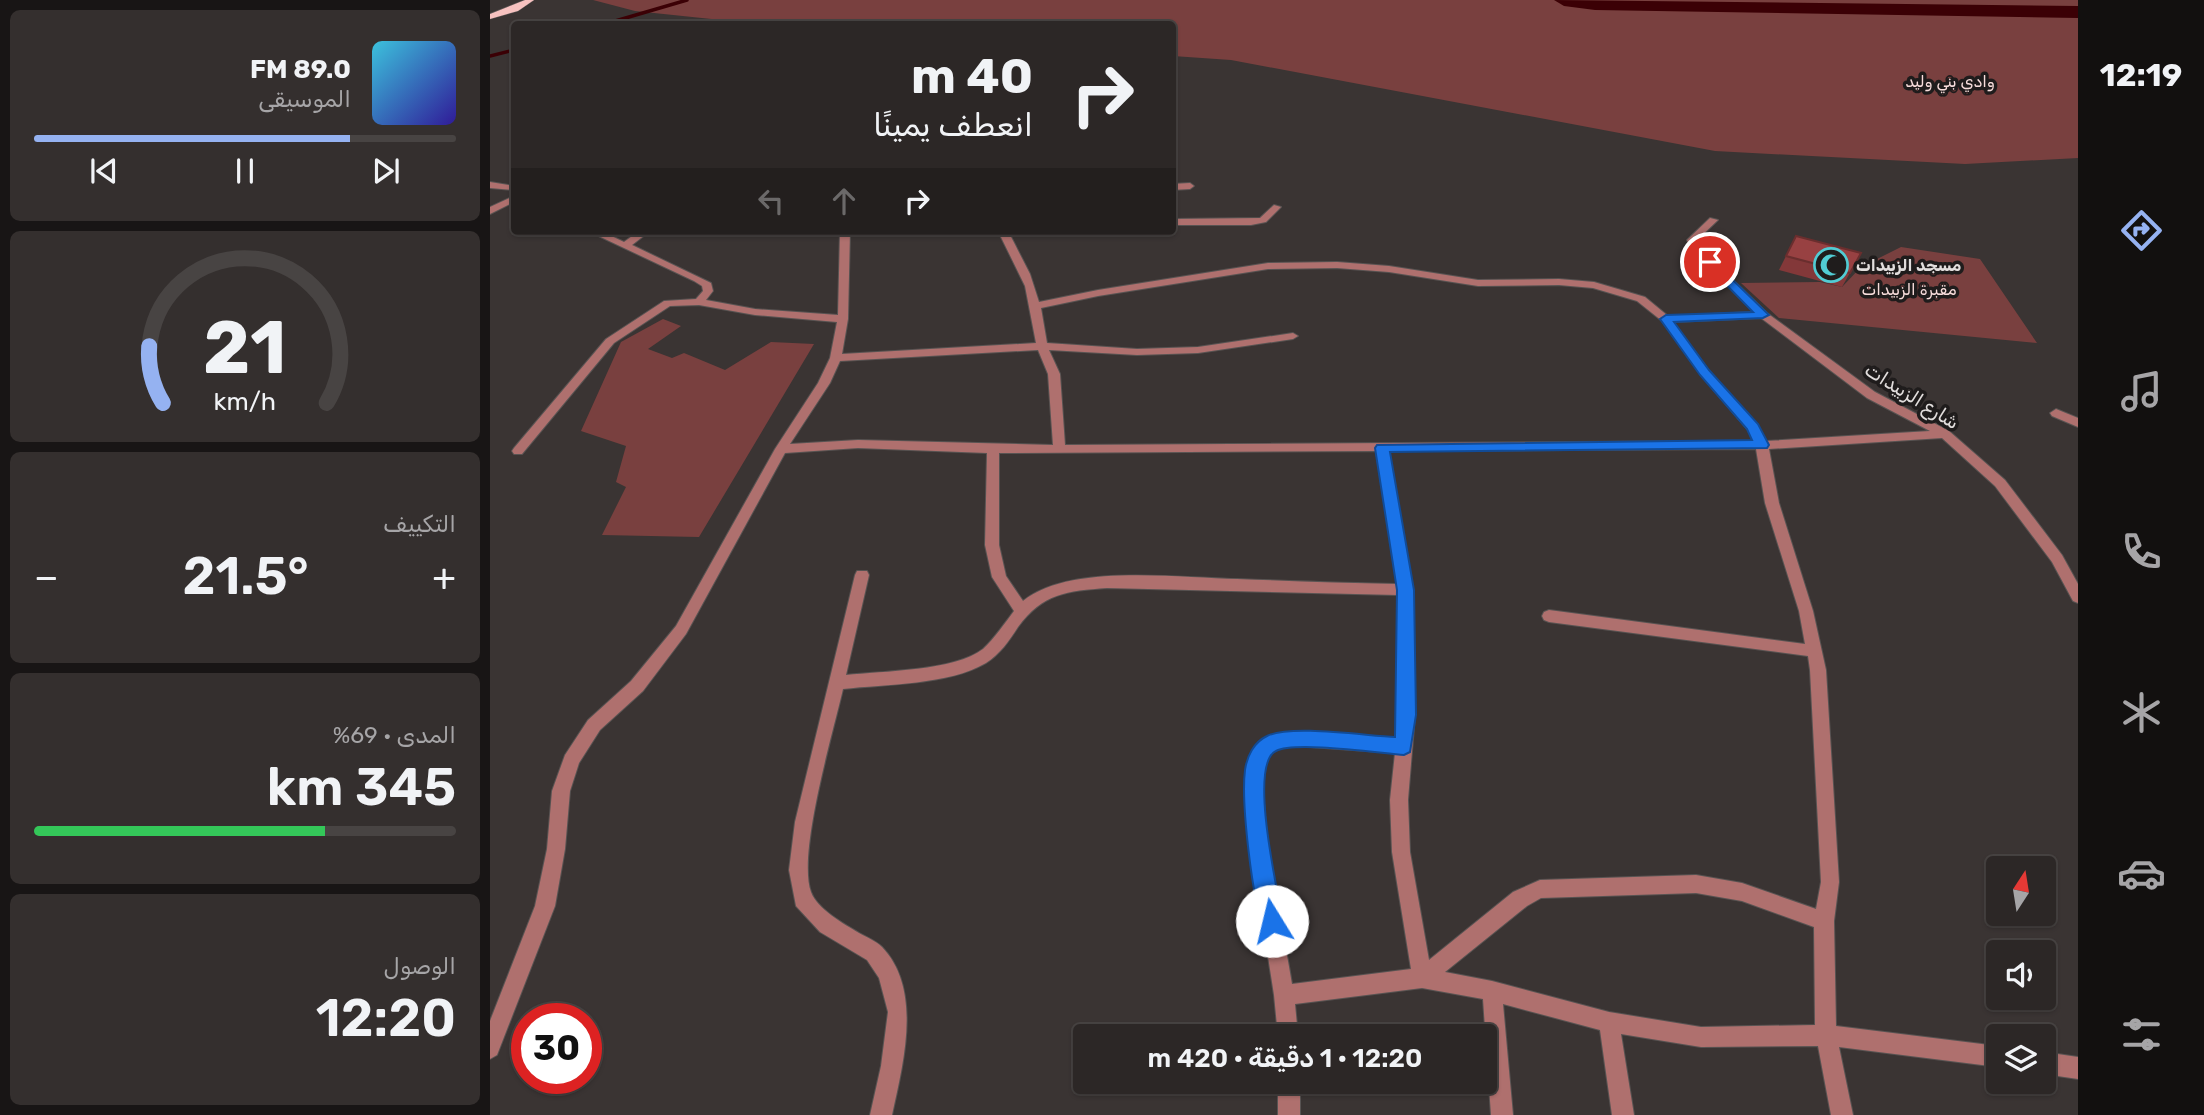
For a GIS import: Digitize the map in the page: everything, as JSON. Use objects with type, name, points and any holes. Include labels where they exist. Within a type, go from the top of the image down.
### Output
[{"type":"main road","points":[[490,17],[515,9],[530,0]]},
{"type":"street","points":[[490,185],[511,188]]},
{"type":"street","points":[[1176,187],[1190,186]]},
{"type":"street","points":[[490,210],[511,200]]},
{"type":"street","points":[[1176,222],[1251,222],[1263,220],[1277,206]]},
{"type":"street","points":[[490,210],[511,213]]},
{"type":"street","name":"شارع الزبيدات","points":[[1713,220],[1692,240],[1695,248],[1763,315],[1871,394],[1945,434],[2000,483],[2057,558],[2078,597]]},
{"type":"street","points":[[602,235],[707,285],[708,291],[699,302]]},
{"type":"street","points":[[625,246],[640,235]]},
{"type":"street","points":[[490,1048],[545,906],[556,849],[561,791],[571,760],[594,725],[637,686],[681,630],[781,449],[824,383],[836,358],[843,319],[845,235]]},
{"type":"street","points":[[1005,235],[1031,285],[1037,306],[1042,346],[1054,374],[1059,449]]},
{"type":"street","points":[[1037,306],[1098,293],[1268,266],[1337,265],[1389,269],[1478,283],[1587,284],[1641,299],[1666,319],[1705,373],[1753,428],[1762,445],[1772,503],[1806,611],[1818,670],[1830,882],[1824,921],[1826,1035],[1842,1115]]},
{"type":"street","points":[[518,451],[610,341],[668,303],[699,302],[755,312],[843,319]]},
{"type":"street","points":[[1666,319],[1763,315]]},
{"type":"street","points":[[836,358],[1042,346],[1137,352],[1198,350],[1293,337]]},
{"type":"street","points":[[2056,413],[2078,423]]},
{"type":"street","points":[[781,449],[858,444],[993,449],[1762,445],[1945,434]]},
{"type":"street","points":[[1382,448],[1405,590],[1407,715],[1399,800],[1401,852],[1422,978]]},
{"type":"street","points":[[993,449],[992,545],[999,577],[1021,610]]},
{"type":"street","points":[[862,575],[804,822],[798,870],[803,899],[827,925],[874,953],[888,974],[898,1012],[892,1066],[881,1115]]},
{"type":"street","points":[[837,683],[956,667],[979,659],[996,645],[1021,610],[1048,592],[1122,581],[1405,590]]},
{"type":"street","points":[[1549,616],[1814,650]]},
{"type":"street","points":[[1287,1024],[1256,822],[1255,769],[1261,751],[1273,742],[1296,739],[1404,746]]},
{"type":"street","points":[[1422,978],[1520,899],[1540,889],[1696,884],[1742,892],[1824,921]]},
{"type":"street","points":[[1284,995],[1422,978],[1492,991],[1609,1022],[1701,1037],[1826,1035],[1986,1055]]},
{"type":"street","points":[[1492,991],[1502,1115]]},
{"type":"street","points":[[1609,1022],[1623,1115]]},
{"type":"street","points":[[2056,1065],[2078,1068]]},
{"type":"street","points":[[1289,1094],[1289,1115]]},
{"type":"green space","name":"وادي بني وليد","points":[[593,0],[2078,0],[2078,158],[1965,164],[1715,151],[1231,60],[1176,56],[1176,21],[730,21],[635,11]]},
{"type":"green space","name":"مقبرة الزبيدات","points":[[1901,247],[1980,259],[2037,343],[1779,318],[1741,283],[1820,282],[1842,287],[1861,267]]},
{"type":"green space","points":[[663,319],[681,326],[648,349],[672,358],[684,353],[725,370],[771,342],[814,344],[699,537],[602,535],[626,487],[616,482],[626,446],[581,431],[621,342]]},
{"type":"building","points":[[1796,236],[1861,253],[1850,273],[1786,256]]},
{"type":"waterway","points":[[615,21],[687,0]]},
{"type":"waterway","name":"وادي بني وليد","points":[[1564,0],[1595,4],[2078,12]]},
{"type":"waterway","points":[[490,56],[511,51]]},
{"type":"place","name":"مسجد الزبيدات","points":[[1831,265]]},
{"type":"route","points":[[1272,921],[1256,822],[1255,769],[1261,751],[1273,742],[1296,739],[1404,746],[1407,715],[1405,590],[1382,448],[1762,445],[1753,428],[1705,373],[1666,319],[1763,315],[1710,262]]}]
